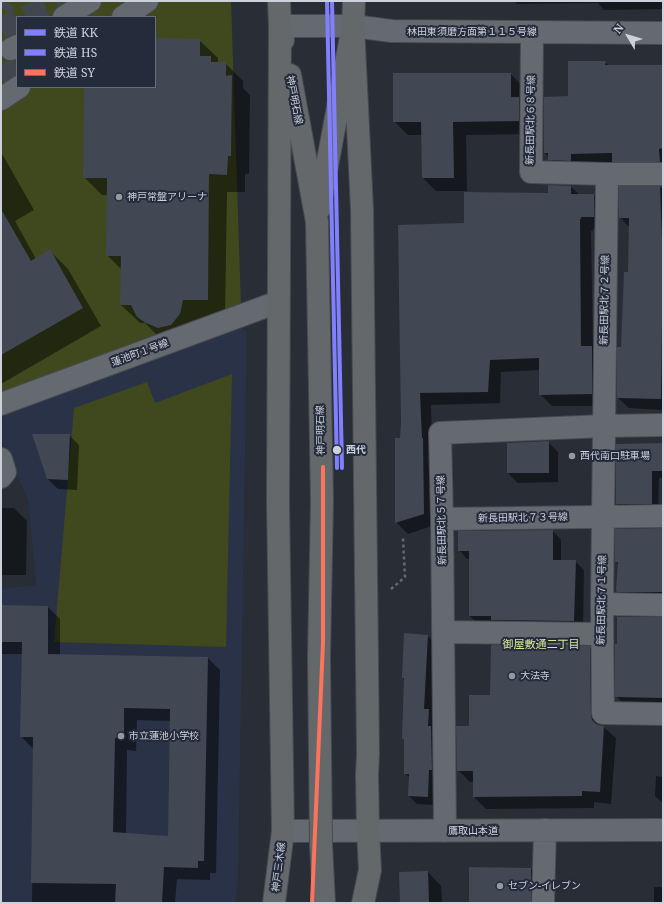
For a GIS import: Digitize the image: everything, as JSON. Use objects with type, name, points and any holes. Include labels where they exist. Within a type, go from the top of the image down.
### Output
[{"type":"main road","name":"神戸明石線","points":[[279,1],[280,26],[317,222],[322,501],[319,657],[320,844],[324,903]]},
{"type":"main road","name":"神戸明石線","points":[[317,222],[353,26],[354,1]]},
{"type":"main road","name":"神戸三木線","points":[[274,903],[284,832],[278,502],[280,26]]},
{"type":"main road","points":[[353,26],[362,209],[368,831],[370,870],[363,903]]},
{"type":"street","points":[[66,16],[90,1]]},
{"type":"street","points":[[124,16],[147,1]]},
{"type":"street","name":"林田東須磨方面第１１５号線","points":[[280,26],[353,26],[392,31],[663,33]]},
{"type":"street","name":"新長田駅北６８号線","points":[[532,32],[531,172],[663,174]]},
{"type":"street","points":[[1,99],[18,88]]},
{"type":"street","name":"新長田駅北７２号線","points":[[604,426],[607,174]]},
{"type":"street","name":"蓮池町１号線","points":[[1,404],[278,302]]},
{"type":"street","name":"新長田駅北５７号線","points":[[446,831],[440,433],[663,425]]},
{"type":"street","name":"新長田駅北７１号線","points":[[604,426],[602,604],[603,713],[663,714]]},
{"type":"street","points":[[1,459],[5,472],[1,477]]},
{"type":"street","name":"新長田駅北７３号線","points":[[442,519],[663,516]]},
{"type":"street","points":[[602,604],[663,605]]},
{"type":"street","points":[[443,632],[602,634]]},
{"type":"street","points":[[543,903],[545,830]]},
{"type":"street","name":"鷹取山本道","points":[[284,832],[663,830]]},
{"type":"path","points":[[391,589],[405,577],[403,538]]},
{"type":"shaded area","name":"市立蓮池小学校","points":[[236,325],[247,332],[238,882],[235,903],[1,903],[1,589],[36,585],[28,500],[1,439],[1,421],[7,409]]},
{"type":"green space","name":"神戸常盤アリーナ","points":[[1,1],[231,1],[241,307],[1,393]]},
{"type":"green space","points":[[232,374],[226,647],[54,642],[74,408],[147,382],[155,403]]},
{"type":"building","points":[[156,38],[200,39],[200,56],[211,56],[211,62],[226,62],[226,76],[232,75],[231,156],[228,156],[227,175],[209,174],[208,300],[183,300],[180,314],[171,325],[158,328],[137,317],[131,305],[120,305],[121,256],[106,256],[107,178],[83,178],[84,88],[156,88]]},
{"type":"building","points":[[568,61],[606,61],[605,65],[663,65],[663,148],[659,149],[660,162],[612,162],[612,153],[571,154],[571,161],[548,160],[548,153],[544,153],[544,97],[568,96]]},
{"type":"building","points":[[393,73],[511,73],[511,97],[519,97],[519,121],[453,122],[454,178],[422,178],[421,122],[393,122]]},
{"type":"building","points":[[548,185],[571,186],[571,194],[594,194],[594,217],[581,217],[580,219],[581,346],[592,346],[592,394],[539,395],[539,358],[490,360],[488,392],[420,393],[423,438],[424,514],[395,523],[395,438],[400,438],[401,422],[398,225],[464,223],[464,192],[548,193]]},
{"type":"building","points":[[619,186],[660,186],[663,240],[661,399],[617,398],[617,347],[621,347],[624,272],[628,272],[629,218],[619,218]]},
{"type":"building","points":[[1,209],[31,261],[50,249],[83,308],[1,355]]},
{"type":"building","points":[[32,434],[70,434],[68,480],[47,479]]},
{"type":"building","points":[[549,441],[549,473],[507,473],[507,443]]},
{"type":"building","points":[[663,443],[663,471],[652,471],[652,504],[616,504],[616,444]]},
{"type":"building","points":[[663,528],[663,592],[617,592],[618,562],[615,562],[615,529]]},
{"type":"building","points":[[553,530],[553,560],[576,560],[574,621],[491,620],[491,616],[469,616],[469,551],[458,551],[458,531]]},
{"type":"building","points":[[1,605],[48,606],[48,654],[208,657],[204,861],[198,861],[198,868],[164,867],[162,903],[115,903],[116,884],[31,883],[33,737],[20,737],[22,642],[1,642]],"holes":[[[124,708],[170,709],[168,836],[113,832],[115,738],[124,738]]]},
{"type":"building","points":[[617,617],[663,617],[663,698],[615,697],[615,644],[617,644]]},
{"type":"building","points":[[404,633],[428,635],[424,709],[429,709],[428,726],[431,726],[432,770],[429,770],[428,797],[408,796],[409,774],[404,774],[404,739],[402,739],[404,678],[402,678]]},
{"type":"building","points":[[491,645],[590,646],[592,720],[596,724],[604,726],[600,792],[582,791],[582,796],[473,797],[473,771],[457,771],[456,726],[469,726],[469,695],[490,695]]},
{"type":"building","points":[[469,867],[531,868],[531,903],[469,903]]},
{"type":"building","points":[[428,871],[429,903],[400,903],[399,872]]},
{"type":"tunnel","points":[[1,7],[6,1]]},
{"type":"tunnel","points":[[28,16],[60,1]]},
{"type":"tunnel","points":[[1,28],[16,21]]},
{"type":"tunnel","points":[[1,76],[16,68]]},
{"type":"rail line","name":"HS","points":[[327,1],[337,468]]},
{"type":"rail line","name":"KK","points":[[332,1],[342,468]]},
{"type":"rail line","name":"SY","points":[[312,903],[323,642],[323,467]]},
{"type":"place","name":"神戸常盤アリーナ","points":[[119,197]]},
{"type":"place","name":"西代","points":[[337,450]]},
{"type":"place","name":"西代南口駐車場","points":[[572,456]]},
{"type":"place","name":"大法寺","points":[[512,676]]},
{"type":"place","name":"市立蓮池小学校","points":[[121,736]]},
{"type":"place","name":"セブン-イレブン","points":[[500,886]]},
{"type":"district","name":"御屋敷通二丁目","points":[[541,645]]}]
